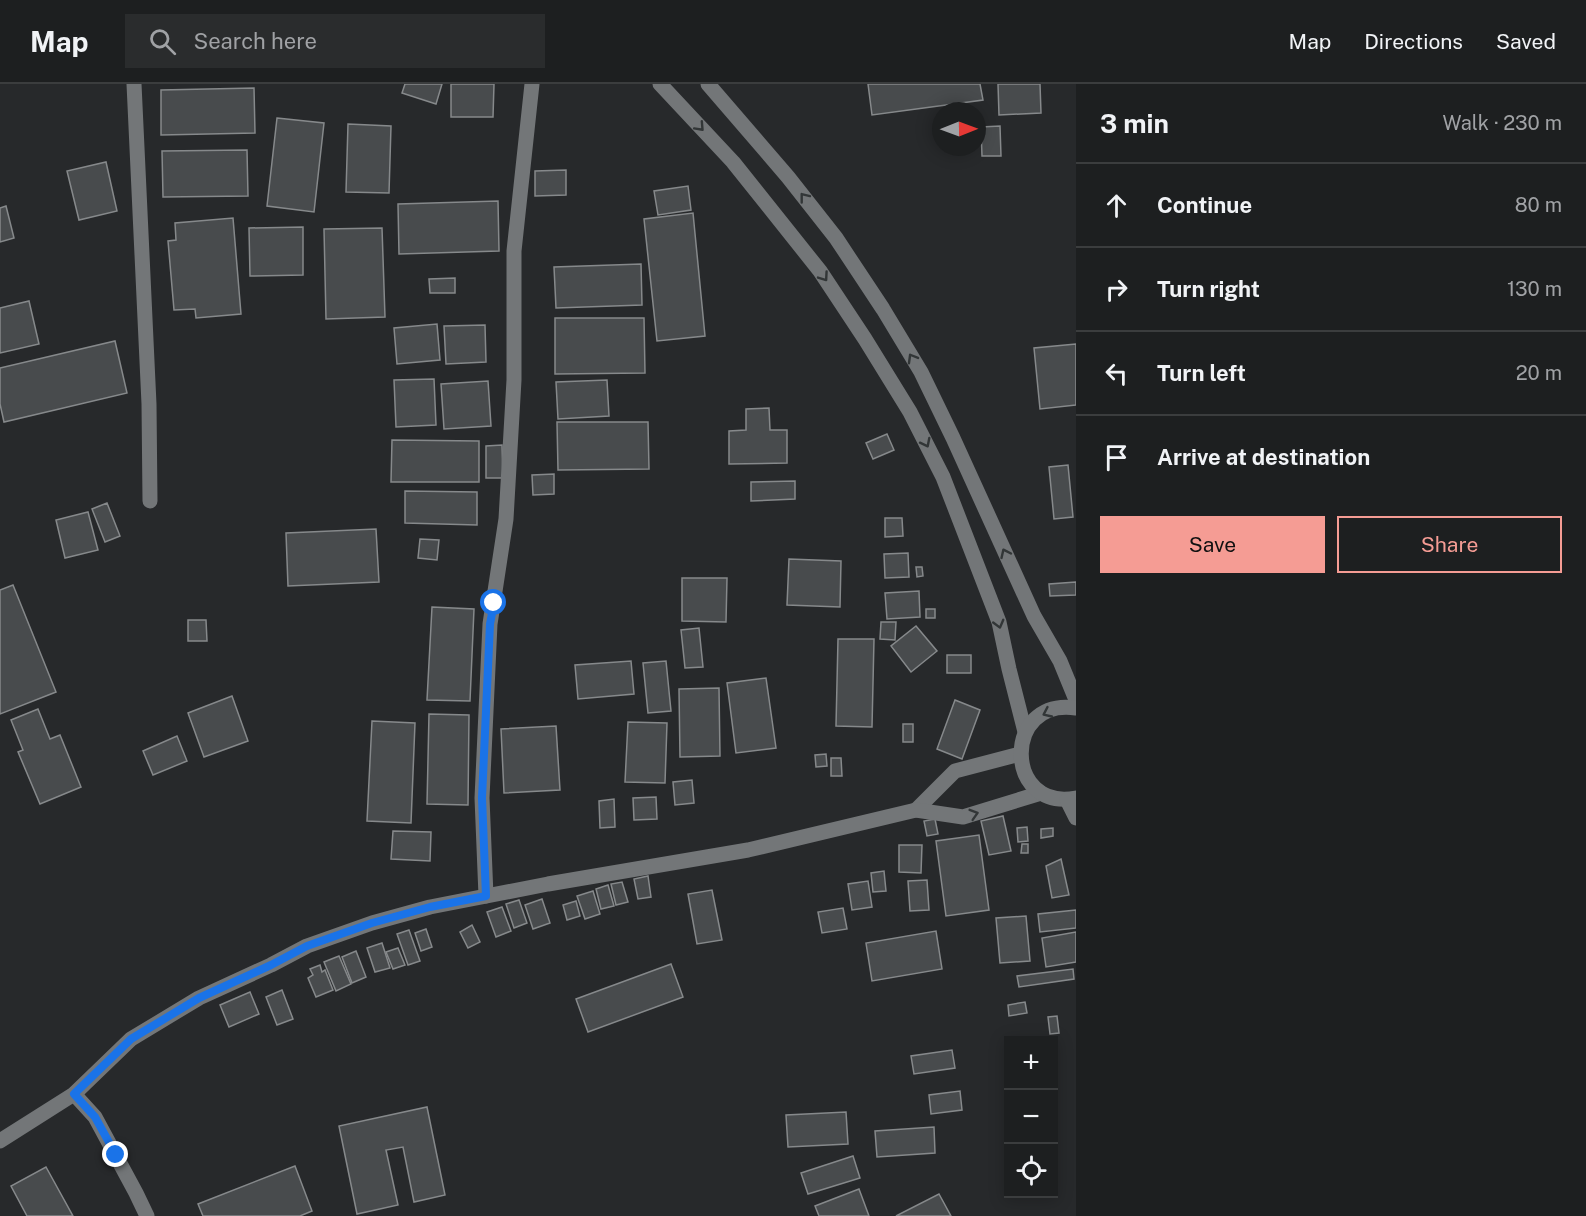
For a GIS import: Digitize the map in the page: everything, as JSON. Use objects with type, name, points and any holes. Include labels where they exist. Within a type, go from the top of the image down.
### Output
[{"type":"street","points":[[134,84],[149,404],[150,501]]},
{"type":"street","points":[[486,896],[482,798],[490,624],[506,519],[514,380],[514,251],[532,84]]},
{"type":"street","points":[[660,84],[733,162],[820,271],[910,412],[943,477],[999,622],[1025,732]]},
{"type":"street","points":[[708,84],[830,230],[884,309],[921,372],[1034,616],[1060,661],[1076,700]]},
{"type":"street","points":[[1076,708],[1058,708],[1041,714],[1025,732],[1020,754],[1025,776],[1031,784],[1041,793],[1054,798],[1072,799],[1076,818]]},
{"type":"street","points":[[916,810],[955,771],[1020,754]]},
{"type":"street","points":[[0,1141],[74,1094],[131,1039],[199,998],[307,946],[372,923],[430,907],[486,896],[748,850],[916,810],[963,817],[1041,793]]},
{"type":"street","points":[[74,1094],[95,1117],[147,1216]]},
{"type":"building","points":[[405,84],[442,84],[436,104],[402,93]]},
{"type":"building","points":[[451,84],[494,84],[493,117],[451,117]]},
{"type":"building","points":[[868,84],[980,84],[983,100],[932,102],[932,107],[872,115]]},
{"type":"building","points":[[998,84],[1040,84],[1041,113],[999,115]]},
{"type":"building","points":[[254,88],[255,133],[161,135],[161,90]]},
{"type":"building","points":[[277,118],[324,123],[314,212],[267,206]]},
{"type":"building","points":[[348,124],[391,126],[389,193],[346,192]]},
{"type":"building","points":[[1000,126],[1001,156],[986,156],[986,127]]},
{"type":"building","points":[[247,150],[248,196],[163,197],[162,151]]},
{"type":"building","points":[[106,162],[117,211],[79,220],[67,171]]},
{"type":"building","points":[[566,170],[566,195],[535,196],[535,171]]},
{"type":"building","points":[[688,186],[691,210],[658,215],[654,191]]},
{"type":"building","points":[[498,201],[499,251],[399,254],[398,204]]},
{"type":"building","points":[[6,206],[14,238],[0,242],[0,208]]},
{"type":"building","points":[[693,213],[705,336],[657,341],[644,219]]},
{"type":"building","points":[[233,218],[241,314],[196,318],[195,309],[174,310],[168,241],[176,240],[175,223]]},
{"type":"building","points":[[303,227],[303,275],[250,276],[249,228]]},
{"type":"building","points":[[382,228],[385,317],[326,319],[324,229]]},
{"type":"building","points":[[641,264],[642,305],[556,308],[554,267]]},
{"type":"building","points":[[455,278],[455,293],[430,293],[429,279]]},
{"type":"building","points":[[29,301],[39,344],[0,353],[0,308]]},
{"type":"building","points":[[555,318],[644,318],[645,373],[555,374]]},
{"type":"building","points":[[437,324],[440,360],[397,364],[394,328]]},
{"type":"building","points":[[485,325],[486,362],[446,364],[444,326]]},
{"type":"building","points":[[115,341],[127,393],[4,422],[0,404],[0,368]]},
{"type":"building","points":[[1076,344],[1076,405],[1040,409],[1034,348]]},
{"type":"building","points":[[434,379],[436,425],[396,427],[394,380]]},
{"type":"building","points":[[607,380],[609,416],[558,419],[556,382]]},
{"type":"building","points":[[488,381],[491,426],[444,429],[441,384]]},
{"type":"building","points":[[769,408],[770,430],[787,430],[787,463],[729,464],[729,431],[746,430],[746,409]]},
{"type":"building","points":[[557,422],[648,422],[649,469],[558,470]]},
{"type":"building","points":[[887,434],[894,450],[873,459],[866,443]]},
{"type":"building","points":[[392,440],[479,441],[479,482],[391,482]]},
{"type":"building","points":[[502,445],[503,478],[486,478],[486,446]]},
{"type":"building","points":[[1068,465],[1073,517],[1054,519],[1049,467]]},
{"type":"building","points":[[554,474],[554,494],[533,495],[532,475]]},
{"type":"building","points":[[795,481],[795,499],[751,501],[751,482]]},
{"type":"building","points":[[405,491],[477,492],[477,525],[405,523]]},
{"type":"building","points":[[107,503],[120,536],[105,542],[92,509]]},
{"type":"building","points":[[88,512],[98,550],[65,558],[56,520]]},
{"type":"building","points":[[885,518],[902,518],[903,536],[885,537]]},
{"type":"building","points":[[376,529],[379,582],[288,586],[286,533]]},
{"type":"building","points":[[420,539],[439,540],[437,560],[418,558]]},
{"type":"building","points":[[908,553],[909,577],[885,578],[884,554]]},
{"type":"building","points":[[789,559],[841,561],[840,607],[787,605]]},
{"type":"building","points":[[916,567],[922,567],[923,576],[917,577]]},
{"type":"building","points":[[682,578],[727,578],[726,622],[682,621]]},
{"type":"building","points":[[1076,582],[1076,595],[1050,596],[1049,584]]},
{"type":"building","points":[[13,585],[56,692],[0,714],[0,590]]},
{"type":"building","points":[[919,591],[920,617],[887,619],[885,593]]},
{"type":"building","points":[[432,607],[474,609],[470,701],[427,700]]},
{"type":"building","points":[[926,609],[935,609],[935,618],[926,618]]},
{"type":"building","points":[[188,620],[206,620],[207,641],[188,641]]},
{"type":"building","points":[[881,622],[896,622],[895,640],[880,639]]},
{"type":"building","points":[[916,626],[937,651],[911,672],[891,646]]},
{"type":"building","points":[[699,628],[703,667],[685,668],[681,630]]},
{"type":"building","points":[[838,639],[874,639],[872,727],[836,726]]},
{"type":"building","points":[[947,655],[971,655],[971,673],[947,673]]},
{"type":"building","points":[[631,661],[634,694],[578,699],[575,665]]},
{"type":"building","points":[[666,661],[671,711],[648,713],[643,663]]},
{"type":"building","points":[[766,678],[776,748],[736,753],[727,683]]},
{"type":"building","points":[[719,688],[720,756],[680,757],[679,689]]},
{"type":"building","points":[[232,696],[248,741],[204,757],[188,713]]},
{"type":"building","points":[[955,700],[980,710],[962,759],[937,749]]},
{"type":"building","points":[[38,709],[50,739],[60,735],[81,787],[40,804],[18,752],[23,750],[11,720]]},
{"type":"building","points":[[429,714],[469,715],[468,805],[427,804]]},
{"type":"building","points":[[372,721],[415,723],[411,823],[367,821]]},
{"type":"building","points":[[628,722],[667,723],[665,783],[625,782]]},
{"type":"building","points":[[903,724],[913,724],[913,742],[903,742]]},
{"type":"building","points":[[556,726],[560,790],[504,793],[501,729]]},
{"type":"building","points":[[177,736],[187,761],[153,775],[143,751]]},
{"type":"building","points":[[826,754],[827,766],[816,767],[815,755]]},
{"type":"building","points":[[831,758],[841,758],[842,776],[831,776]]},
{"type":"building","points":[[692,780],[694,803],[675,805],[673,782]]},
{"type":"building","points":[[656,797],[657,819],[634,820],[633,798]]},
{"type":"building","points":[[614,799],[615,827],[600,828],[599,801]]},
{"type":"building","points":[[1003,816],[1011,851],[989,855],[981,821]]},
{"type":"building","points":[[935,819],[938,834],[927,836],[924,821]]},
{"type":"building","points":[[1027,827],[1028,841],[1018,842],[1017,828]]},
{"type":"building","points":[[1053,828],[1053,836],[1041,838],[1041,829]]},
{"type":"building","points":[[393,831],[431,832],[430,861],[391,859]]},
{"type":"building","points":[[979,835],[989,910],[946,916],[936,841]]},
{"type":"building","points":[[1022,844],[1028,844],[1028,853],[1021,853]]},
{"type":"building","points":[[899,845],[922,845],[921,873],[899,872]]},
{"type":"building","points":[[1061,859],[1069,895],[1052,898],[1046,866]]},
{"type":"building","points":[[884,871],[886,891],[873,892],[871,873]]},
{"type":"building","points":[[648,876],[651,897],[638,899],[634,879]]},
{"type":"building","points":[[927,880],[929,910],[910,911],[908,881]]},
{"type":"building","points":[[868,881],[872,907],[852,910],[848,884]]},
{"type":"building","points":[[622,882],[628,902],[616,905],[611,884]]},
{"type":"building","points":[[608,885],[614,906],[601,909],[596,889]]},
{"type":"building","points":[[712,890],[722,940],[697,944],[688,894]]},
{"type":"building","points":[[593,891],[600,914],[585,919],[577,896]]},
{"type":"building","points":[[542,899],[550,923],[533,929],[525,905]]},
{"type":"building","points":[[519,900],[527,923],[514,928],[506,904]]},
{"type":"building","points":[[576,901],[580,916],[567,920],[563,905]]},
{"type":"building","points":[[502,907],[511,931],[496,937],[487,912]]},
{"type":"building","points":[[843,908],[847,929],[822,933],[818,912]]},
{"type":"building","points":[[1076,910],[1076,928],[1040,932],[1038,914]]},
{"type":"building","points":[[1026,916],[1030,961],[1000,963],[996,918]]},
{"type":"building","points":[[472,925],[480,942],[468,948],[460,932]]},
{"type":"building","points":[[426,929],[432,947],[421,951],[415,933]]},
{"type":"building","points":[[409,930],[420,961],[408,965],[397,934]]},
{"type":"building","points":[[936,931],[942,969],[872,981],[866,943]]},
{"type":"building","points":[[1076,932],[1076,962],[1046,967],[1042,938]]},
{"type":"building","points":[[382,943],[390,968],[375,972],[367,948]]},
{"type":"building","points":[[398,948],[405,965],[393,969],[386,952]]},
{"type":"building","points":[[356,951],[366,977],[352,983],[342,957]]},
{"type":"building","points":[[339,956],[351,984],[336,991],[324,962]]},
{"type":"building","points":[[671,964],[683,997],[588,1032],[576,999]]},
{"type":"building","points":[[320,965],[322,972],[325,970],[333,990],[316,997],[308,978],[313,975],[310,969]]},
{"type":"building","points":[[1073,969],[1074,979],[1019,987],[1017,976]]},
{"type":"building","points":[[282,990],[293,1019],[277,1025],[266,997]]},
{"type":"building","points":[[250,992],[259,1014],[229,1027],[220,1005]]},
{"type":"building","points":[[1025,1002],[1027,1013],[1009,1016],[1008,1005]]},
{"type":"building","points":[[1057,1016],[1059,1033],[1050,1034],[1048,1017]]},
{"type":"building","points":[[952,1050],[955,1068],[914,1074],[911,1056]]},
{"type":"building","points":[[960,1091],[962,1110],[931,1114],[929,1095]]},
{"type":"building","points":[[427,1107],[445,1195],[414,1202],[403,1147],[386,1150],[398,1205],[357,1214],[339,1126]]},
{"type":"building","points":[[846,1112],[848,1144],[788,1147],[786,1115]]},
{"type":"building","points":[[934,1127],[935,1153],[877,1157],[875,1131]]},
{"type":"building","points":[[853,1156],[860,1178],[808,1194],[801,1173]]},
{"type":"building","points":[[295,1166],[312,1211],[300,1216],[203,1216],[198,1204]]},
{"type":"building","points":[[46,1167],[73,1216],[27,1216],[11,1186]]},
{"type":"building","points":[[859,1189],[869,1216],[819,1216],[815,1206]]},
{"type":"building","points":[[939,1194],[951,1216],[896,1216]]},
{"type":"route","points":[[116,1155],[95,1117],[74,1094],[131,1039],[199,998],[307,946],[372,923],[430,907],[486,896],[482,798],[490,624],[494,603]]}]
